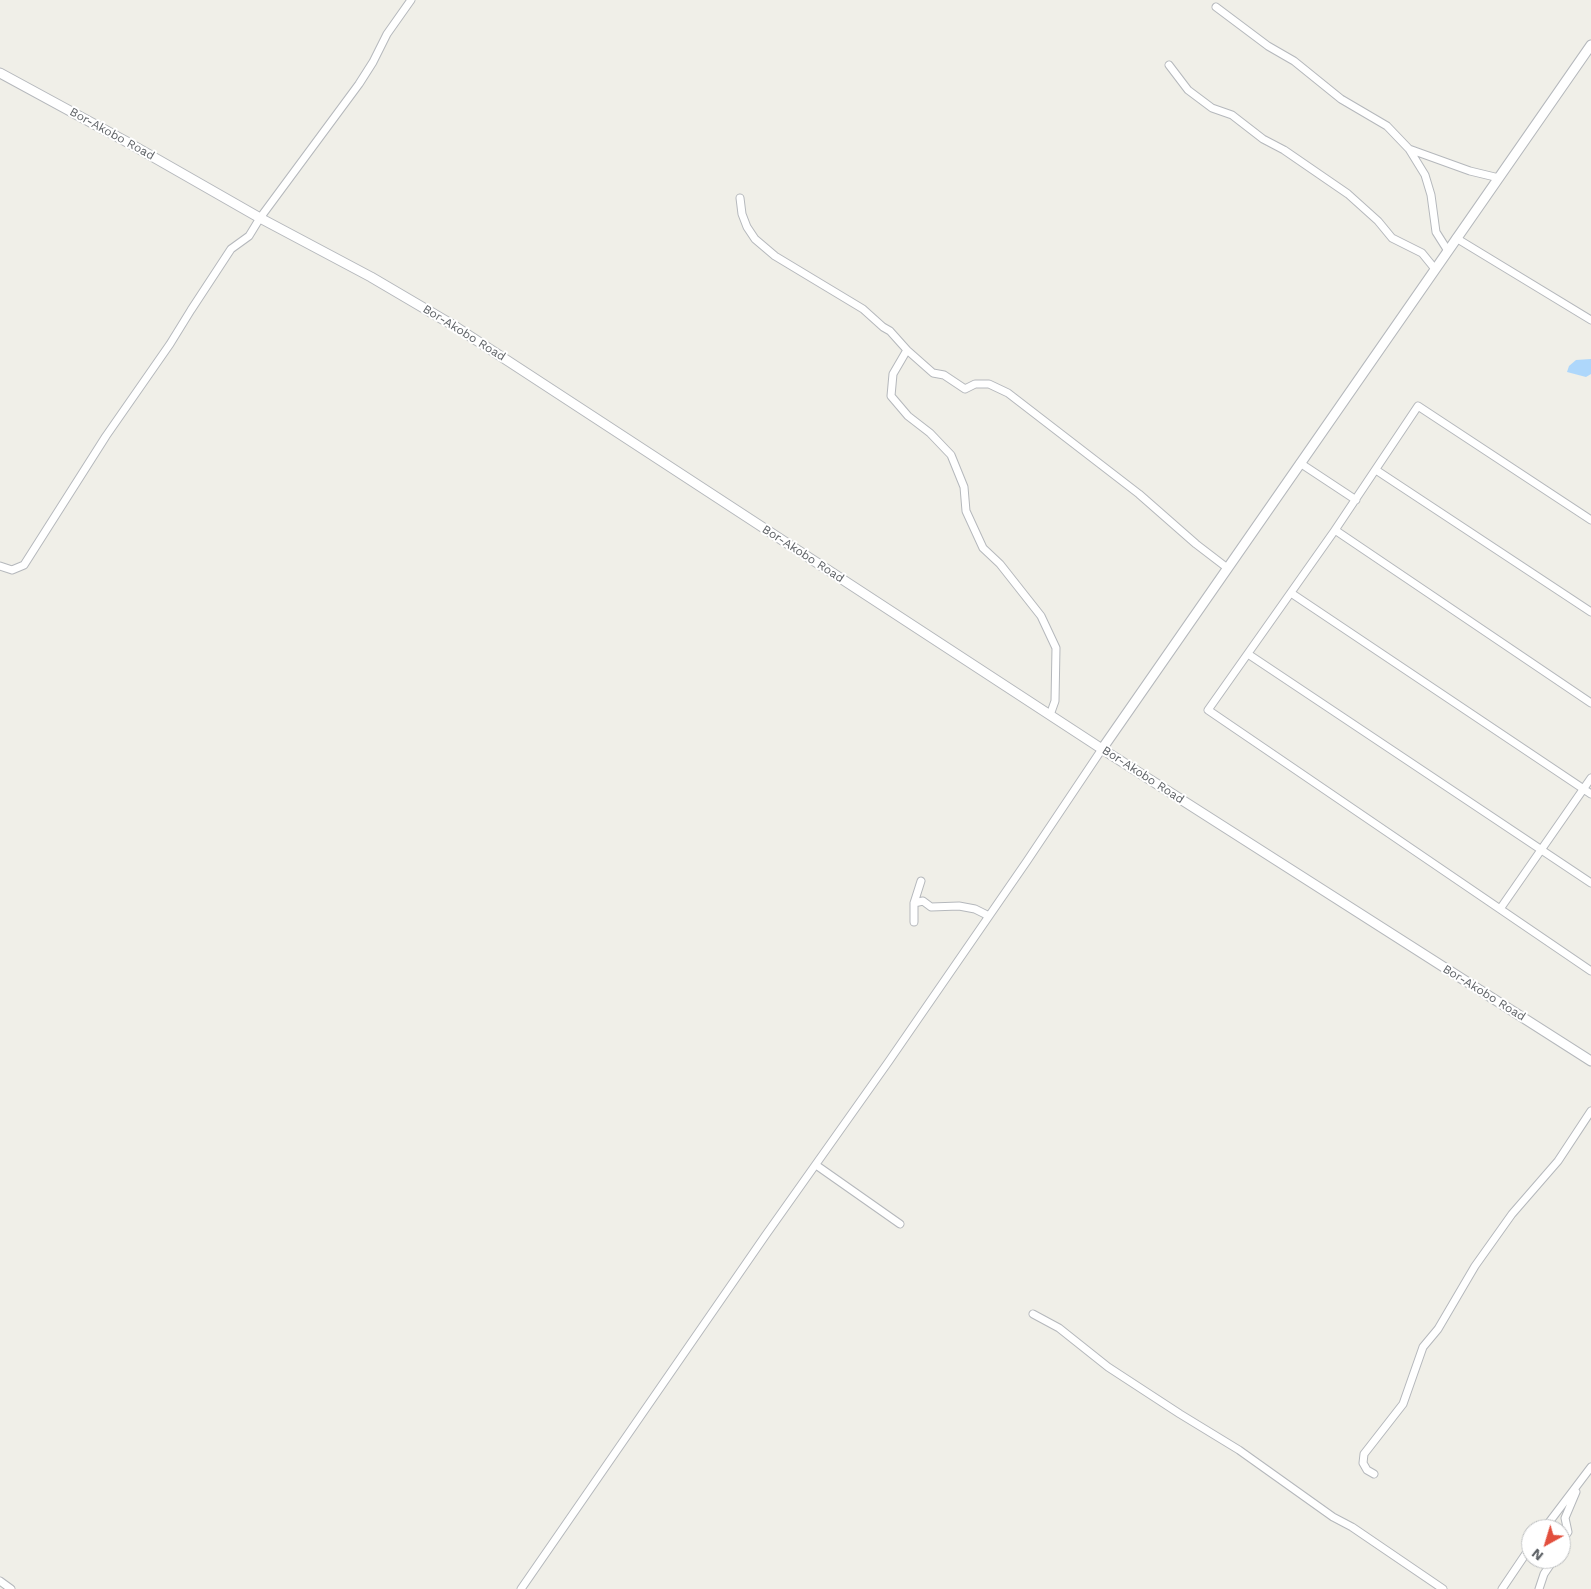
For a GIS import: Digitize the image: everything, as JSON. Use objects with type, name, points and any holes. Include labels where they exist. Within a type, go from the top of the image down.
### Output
[{"type":"street","points":[[0,566],[12,570],[24,565],[106,436],[170,344],[232,249],[249,236],[260,218],[359,84],[374,62],[387,34],[411,0]]},
{"type":"street","points":[[1216,7],[1268,46],[1294,60],[1341,99],[1387,126],[1409,149],[1426,175],[1436,232],[1448,251]]},
{"type":"street","points":[[521,1589],[989,916],[1226,568],[1591,45]]},
{"type":"street","points":[[1169,65],[1188,90],[1212,108],[1232,114],[1263,139],[1284,150],[1348,194],[1378,220],[1392,238],[1422,253],[1435,269]]},
{"type":"street","name":"Bor-Akobo Road","points":[[0,73],[260,218],[371,277],[456,327],[1102,749],[1591,1062]]},
{"type":"street","points":[[1409,149],[1470,171],[1499,178]]},
{"type":"street","points":[[740,198],[742,214],[747,227],[755,239],[768,251],[863,309],[890,331],[906,350],[934,373],[944,375],[965,389],[975,384],[990,384],[1008,393],[1139,494],[1226,568]]},
{"type":"street","points":[[1456,238],[1591,320]]},
{"type":"street","points":[[906,350],[893,374],[891,396],[908,416],[936,439],[951,455],[964,487],[966,511],[983,548],[1000,564],[1040,616],[1056,648],[1054,701],[1050,715]]},
{"type":"street","points":[[1591,520],[1418,406],[1292,593],[1208,710],[1591,971]]},
{"type":"street","points":[[1300,462],[1356,500]]},
{"type":"street","points":[[1376,470],[1591,612]]},
{"type":"street","points":[[1335,530],[1591,703]]},
{"type":"street","points":[[1292,593],[1591,794]]},
{"type":"street","points":[[1248,654],[1591,883]]},
{"type":"street","points":[[1500,909],[1591,778]]},
{"type":"street","points":[[914,922],[914,903],[921,881]]},
{"type":"street","points":[[914,903],[923,901],[931,907],[959,906],[989,916]]},
{"type":"street","points":[[1374,1474],[1367,1470],[1363,1463],[1364,1454],[1403,1404],[1423,1347],[1438,1329],[1474,1266],[1512,1214],[1558,1161],[1591,1111]]},
{"type":"street","points":[[816,1165],[900,1224]]},
{"type":"street","points":[[1033,1314],[1059,1328],[1108,1367],[1239,1450],[1333,1517],[1352,1527],[1443,1589]]},
{"type":"street","points":[[1552,1519],[1591,1466]]},
{"type":"street","points":[[1565,1519],[1580,1483]]},
{"type":"street","points":[[1502,1589],[1521,1561]]},
{"type":"street","points":[[1540,1589],[1547,1569]]},
{"type":"street","points":[[0,1581],[11,1589]]},
{"type":"water","points":[[1591,359],[1591,374],[1586,377],[1567,372],[1569,366],[1576,360]]}]
